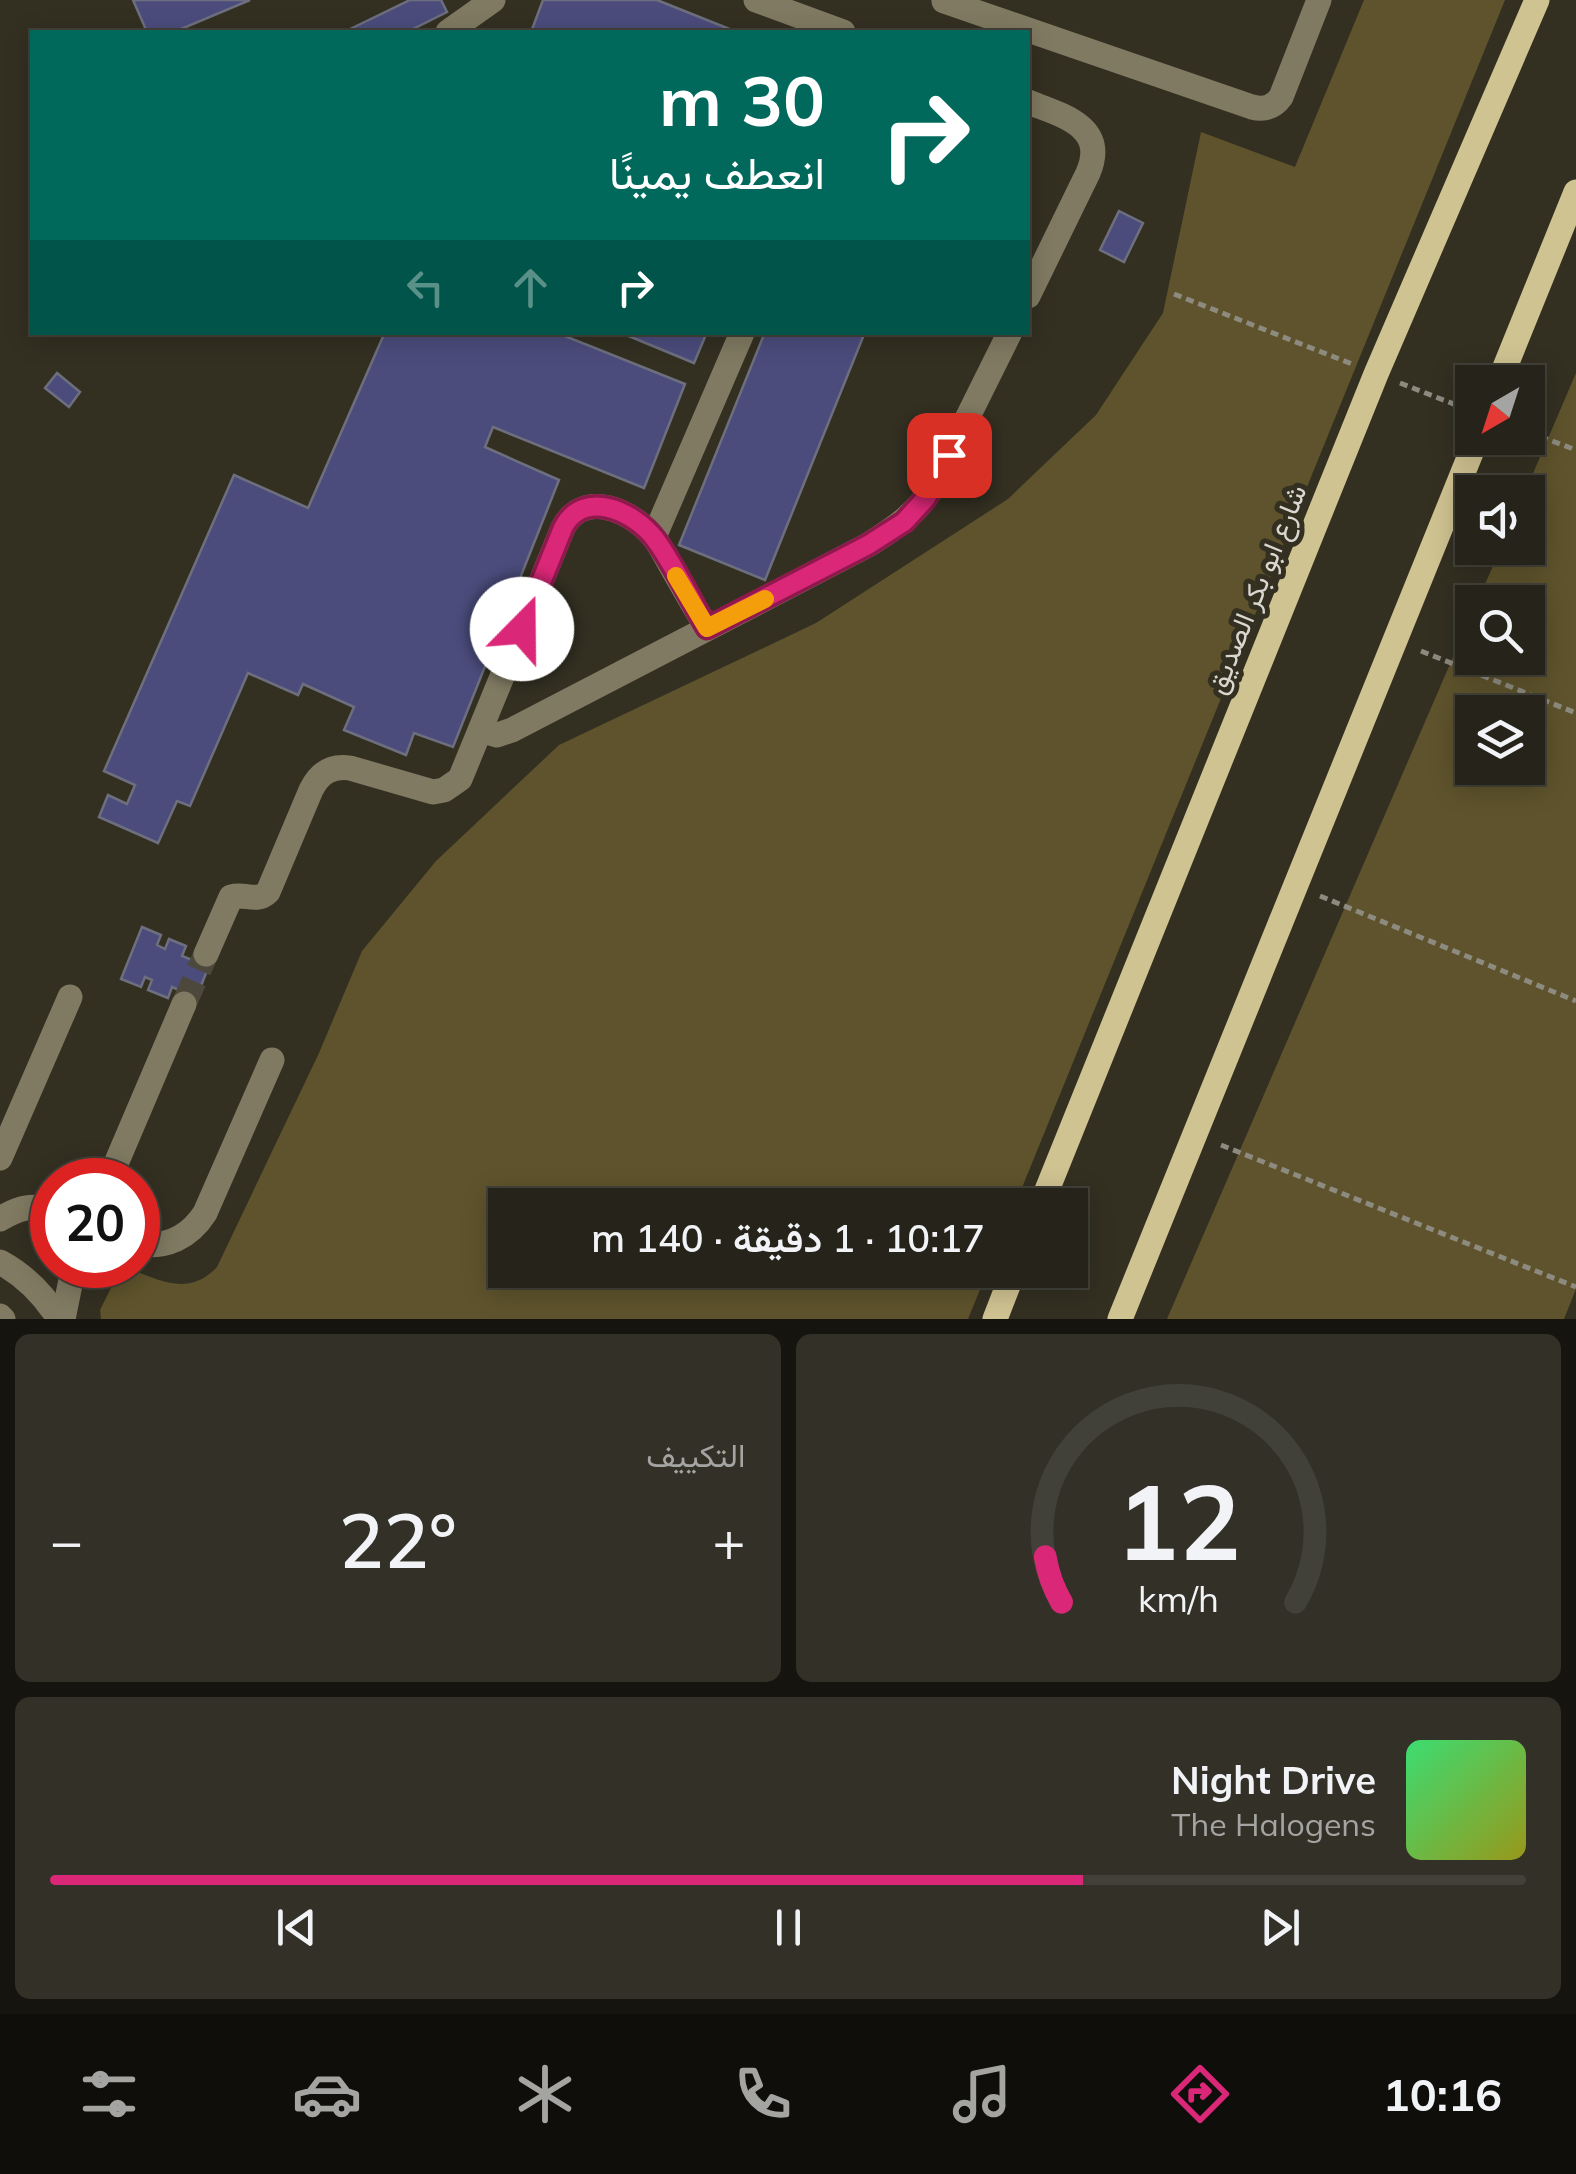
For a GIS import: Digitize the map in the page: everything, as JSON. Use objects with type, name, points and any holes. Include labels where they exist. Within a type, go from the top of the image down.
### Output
[{"type":"main road","name":"شارع ابو بكر الصديق","points":[[1047,1188],[1376,374],[1537,0]]},
{"type":"main road","points":[[1506,365],[1576,192]]},
{"type":"main road","points":[[1120,1319],[1470,455]]},
{"type":"main road","points":[[995,1319],[1007,1288]]},
{"type":"street","points":[[451,30],[493,0]]},
{"type":"street","points":[[756,0],[838,30]]},
{"type":"street","points":[[1030,31],[1265,109],[1280,97],[1319,0]]},
{"type":"street","points":[[944,1],[1028,30]]},
{"type":"street","points":[[1030,103],[1078,124],[1094,152],[1093,163],[1030,292]]},
{"type":"street","points":[[654,537],[741,335]]},
{"type":"street","points":[[481,730],[505,734],[868,545],[904,522],[934,486],[1009,335]]},
{"type":"street","points":[[206,954],[231,898],[258,898],[268,892],[311,790],[325,772],[350,768],[421,790],[444,790],[460,779],[572,514],[588,506],[606,506],[634,520],[654,537],[707,628]]},
{"type":"street","points":[[0,1158],[70,997]]},
{"type":"street","points":[[118,1158],[184,1004]]},
{"type":"street","points":[[160,1244],[189,1232],[205,1213],[272,1060]]},
{"type":"street","points":[[0,1220],[30,1207]]},
{"type":"street","points":[[0,1262],[26,1278],[61,1319]]},
{"type":"street","points":[[61,1319],[68,1288]]},
{"type":"path","points":[[1174,294],[1455,405]]},
{"type":"path","points":[[1545,438],[1576,450]]},
{"type":"path","points":[[1394,640],[1576,713]]},
{"type":"path","points":[[1295,886],[1576,1001]]},
{"type":"path","points":[[1195,1134],[1576,1287]]},
{"type":"shaded area","points":[[1364,0],[1505,0],[1022,1188],[488,1188],[488,1288],[981,1288],[968,1319],[101,1319],[100,1310],[111,1288],[160,1288],[160,1280],[194,1282],[217,1267],[319,1053],[362,951],[436,861],[559,745],[816,623],[1008,499],[1096,415],[1163,313],[1201,132],[1295,167]]},
{"type":"shaded area","points":[[1576,373],[1576,1289],[1564,1319],[1167,1319],[1455,652],[1455,675],[1545,675],[1545,585],[1485,585],[1493,565],[1545,565],[1545,475],[1532,475],[1541,455],[1545,455],[1545,445]]},
{"type":"building","points":[[133,0],[250,0],[179,30],[146,30]]},
{"type":"building","points":[[410,0],[441,0],[447,12],[411,30],[348,30]]},
{"type":"building","points":[[543,0],[657,0],[732,30],[532,30]]},
{"type":"building","points":[[1119,211],[1143,223],[1124,262],[1100,250]]},
{"type":"building","points":[[384,335],[562,335],[685,384],[644,488],[493,427],[485,447],[559,480],[453,747],[414,733],[406,755],[344,730],[354,707],[303,684],[298,695],[248,673],[190,806],[177,801],[158,843],[99,817],[108,795],[127,804],[135,785],[104,771],[234,475],[308,508]]},
{"type":"building","points":[[626,335],[706,335],[694,363]]},
{"type":"building","points":[[764,335],[864,335],[765,580],[679,545]]},
{"type":"building","points":[[57,373],[80,392],[69,407],[45,388]]},
{"type":"building","points":[[142,927],[161,935],[157,945],[165,949],[169,939],[186,946],[182,956],[192,960],[196,950],[213,956],[192,1008],[175,1001],[179,990],[172,987],[168,998],[148,990],[152,980],[145,977],[141,987],[121,979]]},
{"type":"tunnel","points":[[184,1004],[206,954]]},
{"type":"slow traffic","points":[[676,576],[707,628],[765,599]]},
{"type":"route","points":[[522,629],[563,528],[579,509],[606,506],[634,520],[654,537],[707,628],[868,545],[904,522],[926,498],[949,455]]}]
